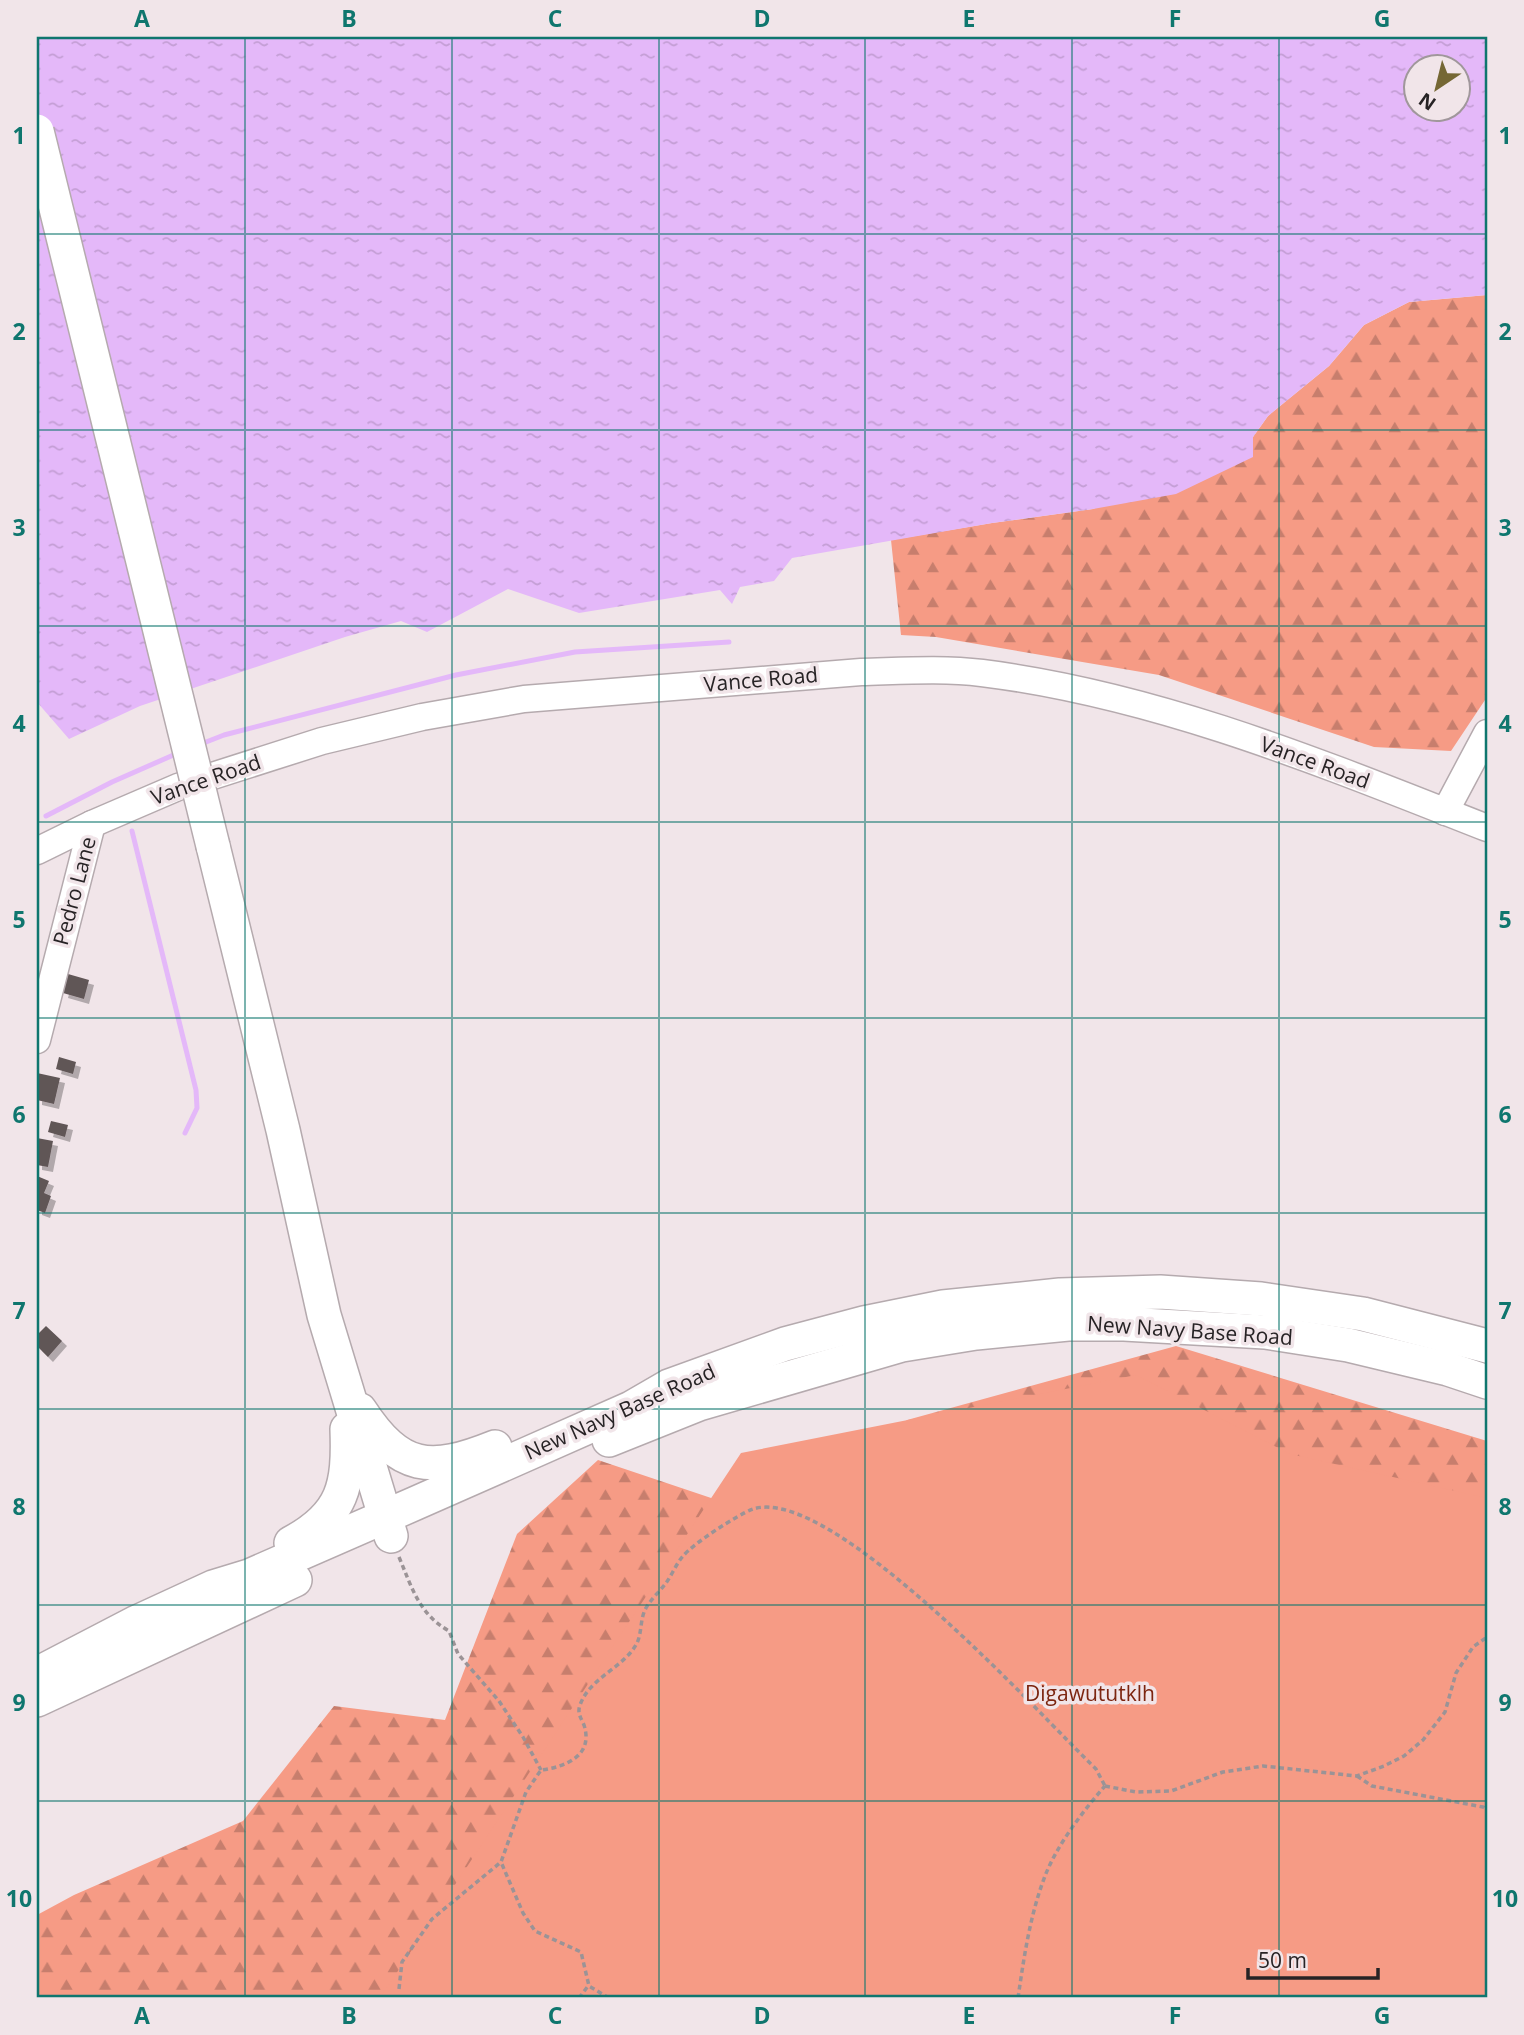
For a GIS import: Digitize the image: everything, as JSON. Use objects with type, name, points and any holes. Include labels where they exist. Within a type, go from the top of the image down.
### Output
[{"type":"main road","points":[[37,131],[283,1130],[324,1315],[388,1527]]},
{"type":"main road","name":"New Navy Base Road","points":[[37,1700],[631,1408],[668,1386],[785,1344],[864,1323],[943,1307],[1060,1295],[1160,1292],[1261,1299],[1363,1314],[1487,1346]]},
{"type":"main road","name":"New Navy Base Road","points":[[37,1674],[137,1622],[214,1587],[388,1527],[699,1404],[902,1345],[976,1333],[1068,1324],[1124,1324],[1265,1332],[1348,1345],[1448,1369],[1487,1382]]},
{"type":"main road","points":[[345,1388],[377,1436],[394,1450],[410,1460],[440,1465],[474,1456],[619,1398],[668,1386]]},
{"type":"main road","points":[[214,1587],[308,1534],[330,1514],[344,1491],[348,1463],[345,1388]]},
{"type":"street","name":"Vance Road","points":[[37,851],[178,787],[322,741],[422,717],[524,699],[910,671],[981,673],[1066,688],[1185,717],[1296,754],[1487,828]]},
{"type":"street","points":[[1445,812],[1487,733]]},
{"type":"street","name":"Pedro Lane","points":[[37,1040],[92,824]]},
{"type":"path","points":[[541,1770],[555,1769],[574,1762],[583,1751],[586,1738],[579,1715],[580,1705],[606,1672],[634,1648],[639,1639],[645,1609],[684,1555],[704,1538],[742,1515],[754,1509],[768,1507],[800,1515],[854,1543],[929,1605],[1096,1769],[1105,1786]]},
{"type":"path","points":[[388,1527],[415,1596],[432,1621],[449,1631],[458,1654],[499,1701],[541,1770]]},
{"type":"path","points":[[1357,1776],[1404,1756],[1423,1740],[1445,1712],[1456,1673],[1473,1647],[1487,1637]]},
{"type":"path","points":[[1105,1786],[1136,1792],[1171,1791],[1223,1772],[1263,1766],[1357,1776],[1372,1786],[1483,1807],[1487,1810]]},
{"type":"path","points":[[399,1989],[402,1962],[432,1919],[501,1861],[526,1792],[541,1770]]},
{"type":"path","points":[[1018,1998],[1025,1948],[1045,1875],[1080,1815],[1105,1786]]},
{"type":"path","points":[[501,1861],[523,1913],[535,1930],[581,1952],[589,1986],[610,1998]]},
{"type":"path","points":[[579,1998],[589,1986]]},
{"type":"green space","points":[[1487,295],[1487,697],[1451,751],[1374,747],[1159,675],[936,637],[901,635],[891,540],[1093,509],[1253,437],[1268,416],[1329,366],[1364,325],[1409,302]]},
{"type":"green space","name":"Digawututklh","points":[[1176,1346],[1487,1441],[1487,1998],[37,1998],[37,1915],[74,1895],[243,1821],[334,1706],[445,1720],[517,1534],[598,1460],[806,1530],[907,1420]]},
{"type":"green space","name":"Digawututklh","points":[[1136,1375],[1290,1454],[1487,1498],[1487,1998],[380,1998],[741,1453]]},
{"type":"water","points":[[37,37],[1487,37],[1487,295],[1409,302],[1364,325],[1329,366],[1268,416],[1253,437],[1253,457],[1176,494],[792,558],[774,581],[740,587],[732,604],[720,590],[579,613],[508,589],[427,632],[401,621],[345,637],[140,706],[69,739],[37,702]]},
{"type":"building","points":[[68,974],[89,980],[84,999],[63,993]]},
{"type":"building","points":[[59,1057],[76,1062],[73,1074],[56,1069]]},
{"type":"building","points":[[37,1073],[60,1078],[54,1104],[37,1100]]},
{"type":"building","points":[[51,1121],[68,1125],[65,1137],[48,1132]]},
{"type":"building","points":[[37,1138],[53,1141],[48,1167],[37,1165]]},
{"type":"building","points":[[37,1176],[49,1181],[44,1193],[51,1196],[45,1213],[37,1210]]},
{"type":"building","points":[[46,1326],[62,1341],[48,1357],[37,1346],[37,1332],[38,1334]]},
{"type":"waterway","points":[[201,744],[224,735],[456,675],[575,652],[729,642]]},
{"type":"waterway","points":[[46,816],[112,782],[178,753]]},
{"type":"waterway","points":[[132,831],[196,1090],[197,1108],[185,1133]]}]
